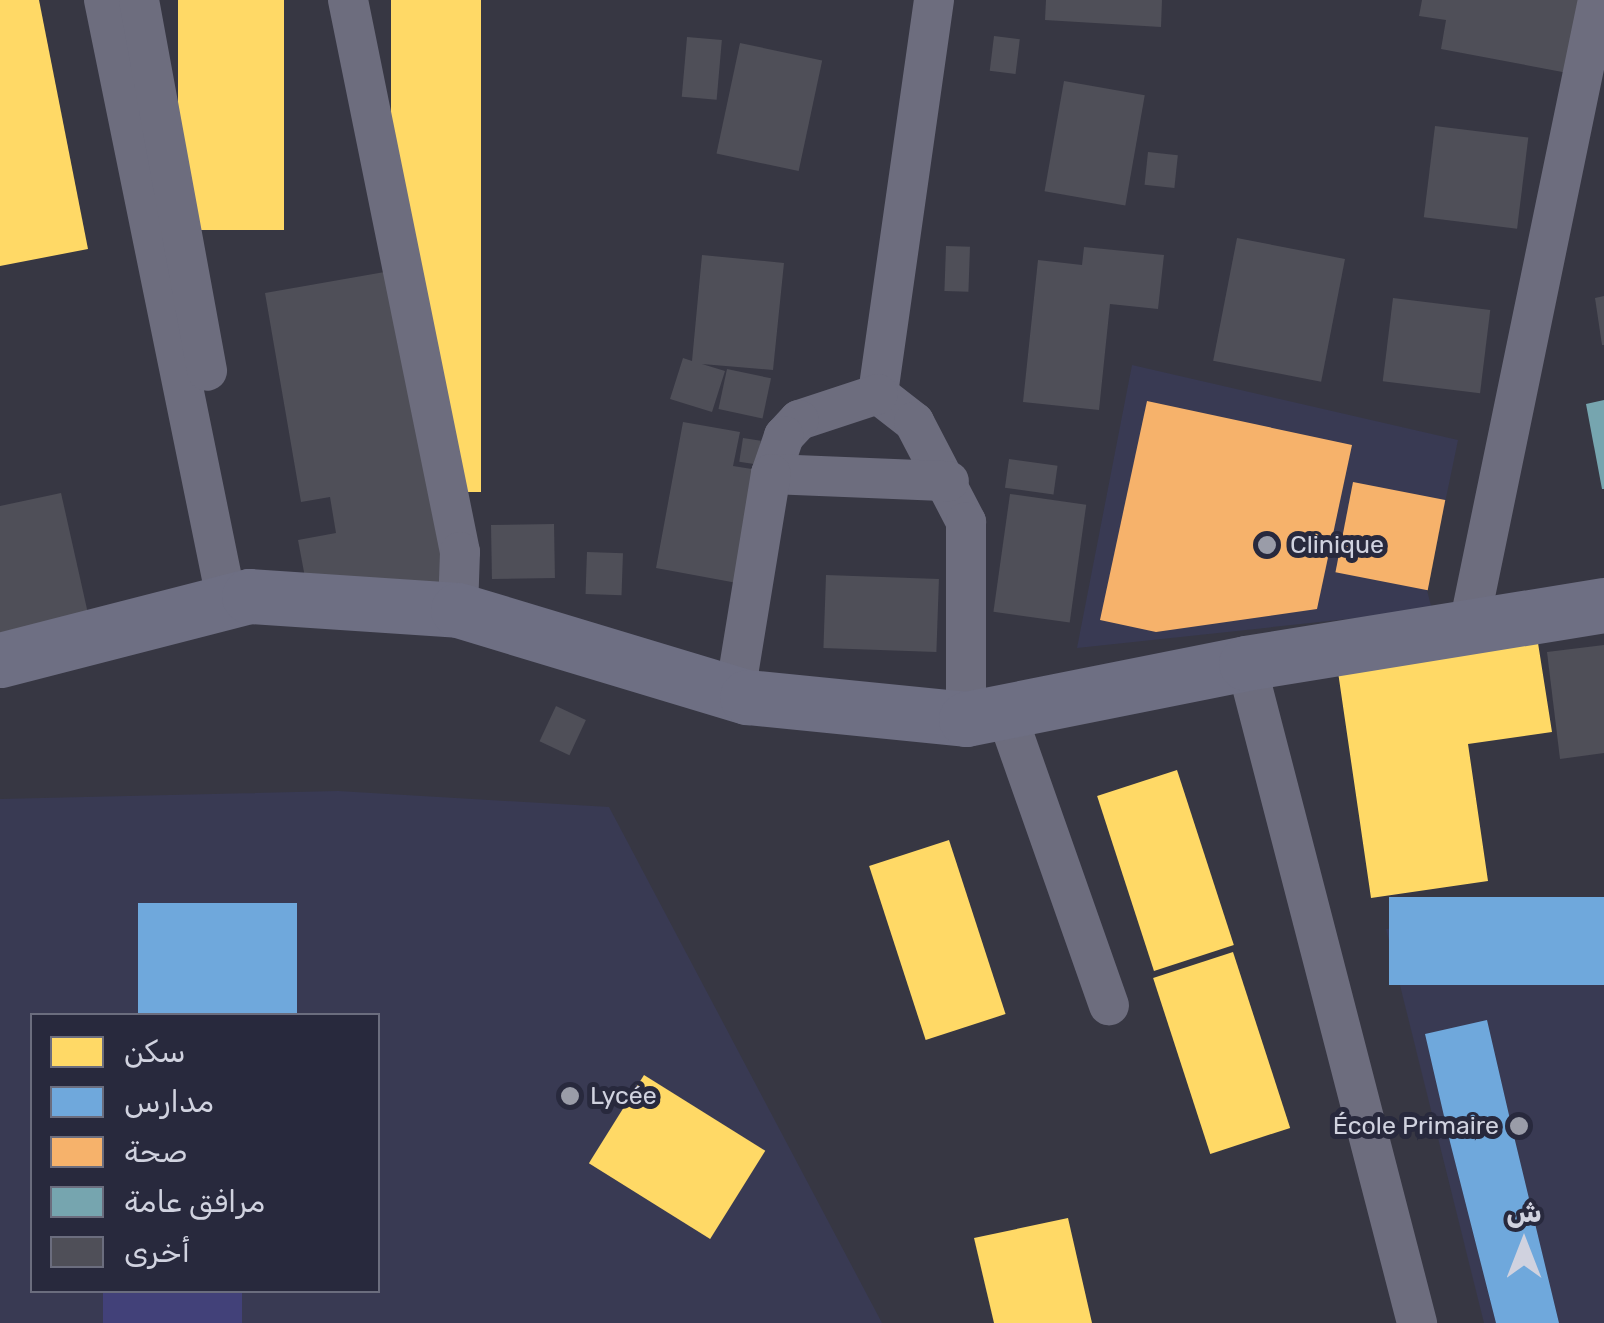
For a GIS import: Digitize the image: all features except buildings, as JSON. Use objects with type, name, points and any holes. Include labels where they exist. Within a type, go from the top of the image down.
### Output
[{"type":"main road","points":[[0,660],[238,600],[458,610],[735,693],[986,716],[1246,664],[1604,605]]},
{"type":"street","points":[[104,0],[238,600]]},
{"type":"street","points":[[139,0],[238,600]]},
{"type":"street","points":[[348,0],[460,552],[458,610]]},
{"type":"street","points":[[878,394],[934,0]]},
{"type":"street","points":[[1469,625],[1598,0]]},
{"type":"street","points":[[735,693],[771,474],[784,436],[798,420],[878,394]]},
{"type":"street","points":[[878,394],[914,422],[949,480],[966,522],[986,716],[1109,1005]]},
{"type":"street","points":[[771,474],[949,480]]},
{"type":"street","points":[[1246,664],[1417,1323]]},
{"type":"shaded area","name":"Clinique","points":[[1132,365],[1458,440],[1427,590],[1432,610],[1077,648]]},
{"type":"shaded area","name":"Lycée","points":[[338,791],[609,807],[882,1323],[0,1323],[0,799]]},
{"type":"shaded area","name":"École Primaire","points":[[1604,897],[1604,1323],[1484,1323],[1386,929]]},
{"type":"shaded area","points":[[103,1293],[242,1293],[242,1323],[103,1323]]},
{"type":"place","name":"Clinique","points":[[1267,545]]},
{"type":"place","name":"Lycée","points":[[570,1096]]},
{"type":"place","name":"École Primaire","points":[[1519,1126]]}]
